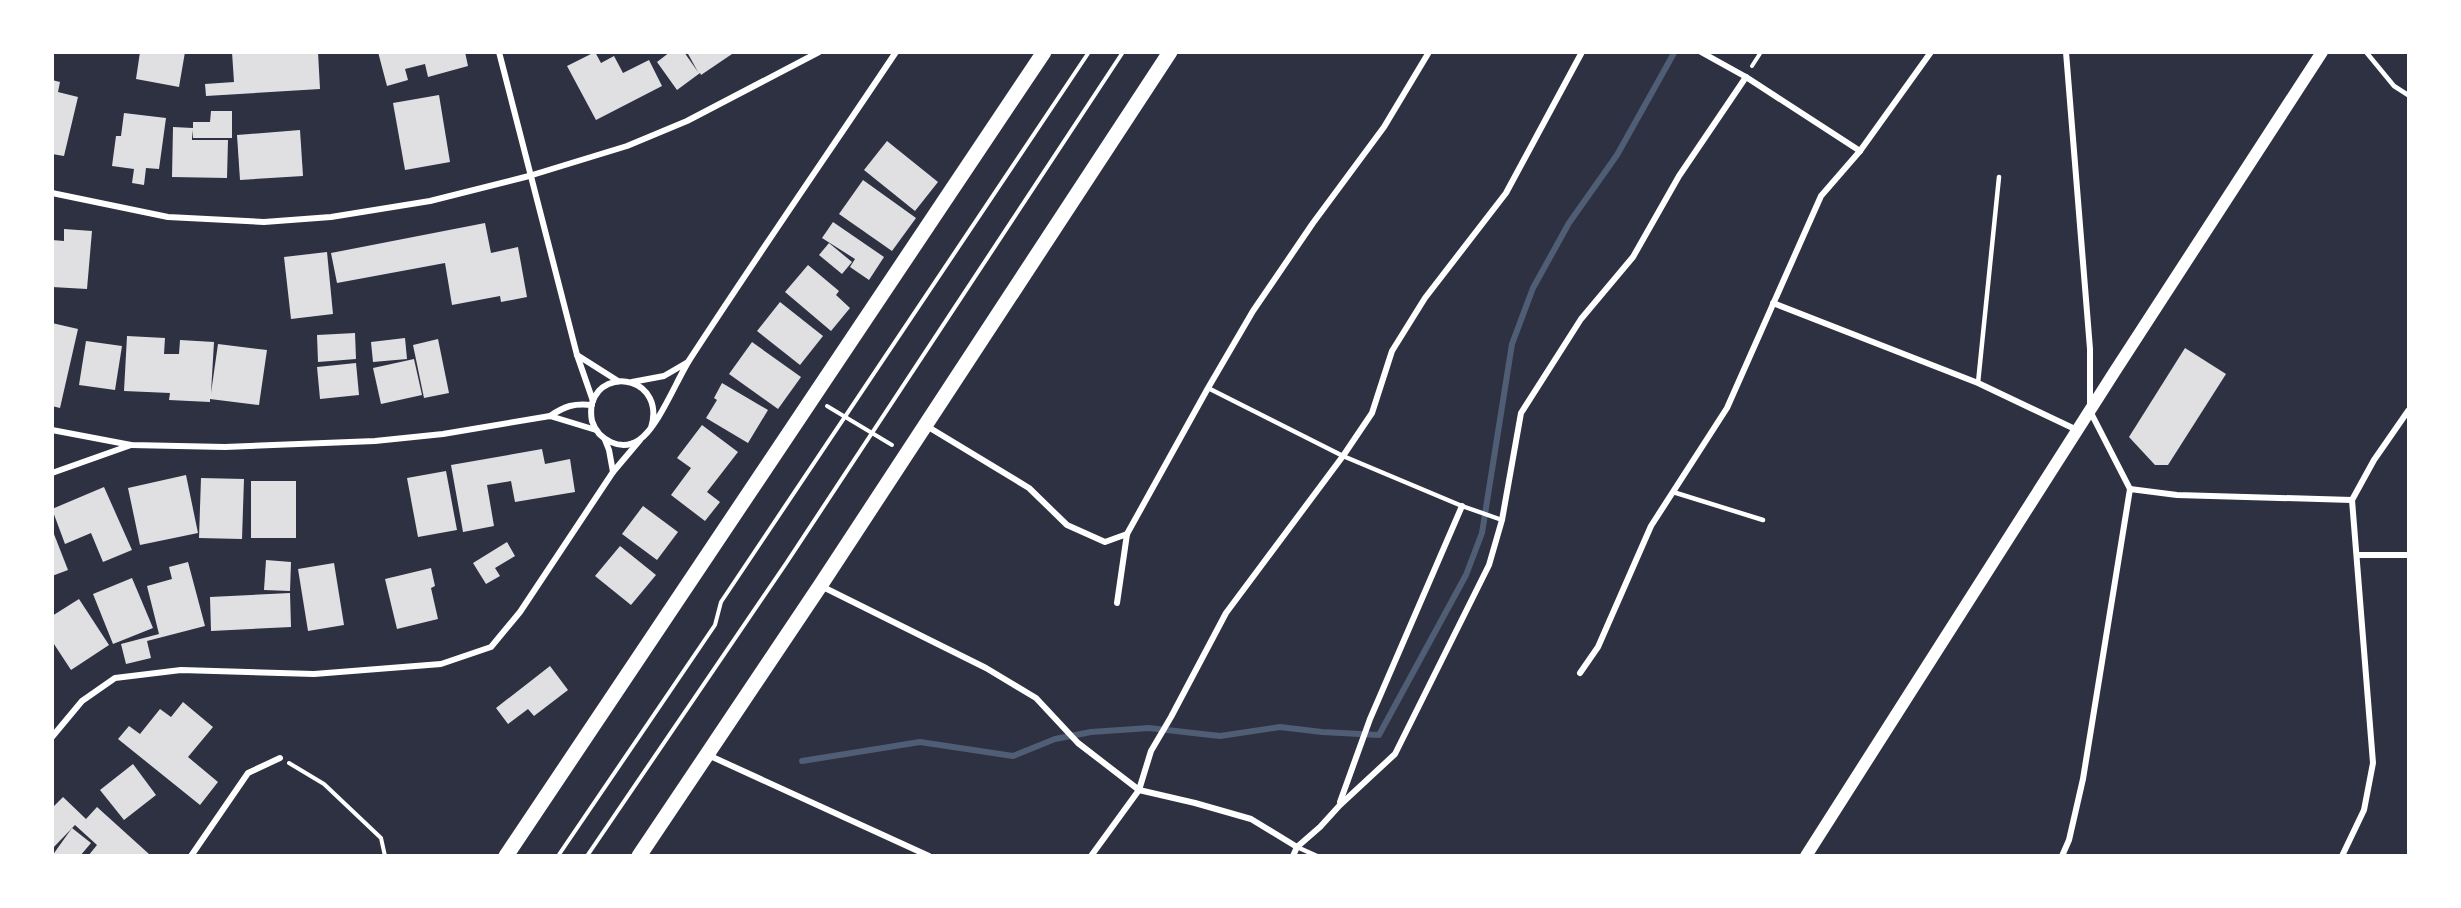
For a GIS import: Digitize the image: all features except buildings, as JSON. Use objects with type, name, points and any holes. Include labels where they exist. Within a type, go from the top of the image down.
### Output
[{"type":"main road","points":[[506,855],[1044,52]]},
{"type":"main road","points":[[639,855],[820,586],[1170,52]]},
{"type":"main road","points":[[1806,855],[2322,52]]},
{"type":"street","points":[[499,52],[529,176],[592,403],[591,418],[609,450],[613,472]]},
{"type":"street","points":[[52,193],[168,217],[264,222],[331,217],[430,201],[529,176],[627,146],[687,121],[819,52]]},
{"type":"street","points":[[52,737],[82,701],[116,678],[182,670],[314,674],[441,664],[491,647],[520,612],[613,472],[651,428],[689,362],[896,52]]},
{"type":"street","points":[[1117,603],[1127,534],[1208,388],[1253,311],[1313,223],[1384,127],[1429,52]]},
{"type":"street","points":[[1091,855],[1139,790],[1151,751],[1172,717],[1226,613],[1343,456],[1372,413],[1392,351],[1425,298],[1506,193],[1582,52]]},
{"type":"street","points":[[1580,673],[1598,647],[1651,526],[1727,408],[1821,196],[1860,151],[1931,52]]},
{"type":"street","points":[[2062,855],[2069,840],[2082,778],[2130,489],[2090,411],[2090,349],[2066,52]]},
{"type":"street","points":[[1701,53],[1746,77],[1860,151]]},
{"type":"street","points":[[1293,855],[1297,847],[1395,754],[1489,565],[1521,413],[1581,319],[1633,257],[1679,176],[1746,77]]},
{"type":"street","points":[[1773,303],[1978,383],[2077,430]]},
{"type":"street","points":[[577,355],[618,381]]},
{"type":"street","points":[[592,403],[599,392],[608,385],[618,381],[632,382],[664,376],[689,362]]},
{"type":"street","points":[[632,382],[642,387],[650,396],[654,406],[651,428]]},
{"type":"street","points":[[52,430],[131,445],[225,447],[375,441],[443,434],[550,416],[564,406],[592,403]]},
{"type":"street","points":[[2342,855],[2364,810],[2373,763],[2352,500],[2373,460],[2409,411]]},
{"type":"street","points":[[550,416],[596,430]]},
{"type":"street","points":[[925,424],[1029,488],[1067,525],[1105,542],[1127,534]]},
{"type":"street","points":[[604,439],[616,444],[628,444],[640,440]]},
{"type":"street","points":[[52,473],[131,445]]},
{"type":"street","points":[[2130,489],[2176,495],[2352,500]]},
{"type":"street","points":[[1340,805],[1370,719],[1462,506]]},
{"type":"street","points":[[2358,555],[2409,555]]},
{"type":"street","points":[[820,586],[986,668],[1036,698],[1078,743],[1139,790],[1251,819],[1297,847]]},
{"type":"street","points":[[705,754],[929,855]]},
{"type":"street","points":[[191,855],[248,773],[280,758]]},
{"type":"lane","points":[[2366,52],[2394,86],[2409,95]]},
{"type":"lane","points":[[1978,383],[1999,177]]},
{"type":"lane","points":[[1208,388],[1343,456],[1462,506],[1500,519]]},
{"type":"lane","points":[[1673,492],[1763,520]]},
{"type":"lane","points":[[1297,847],[1317,855]]},
{"type":"path","points":[[558,855],[715,625],[721,602],[1089,52]]},
{"type":"path","points":[[587,855],[872,433],[1123,52]]},
{"type":"path","points":[[813,398],[906,454]]},
{"type":"path","points":[[280,758],[324,784],[381,838],[385,855]]},
{"type":"waterway","points":[[802,761],[920,742],[1013,756],[1055,739],[1091,732],[1149,728],[1220,736],[1280,727],[1379,735],[1466,575],[1482,533],[1512,344],[1533,288],[1569,223],[1617,155],[1674,53]]}]
